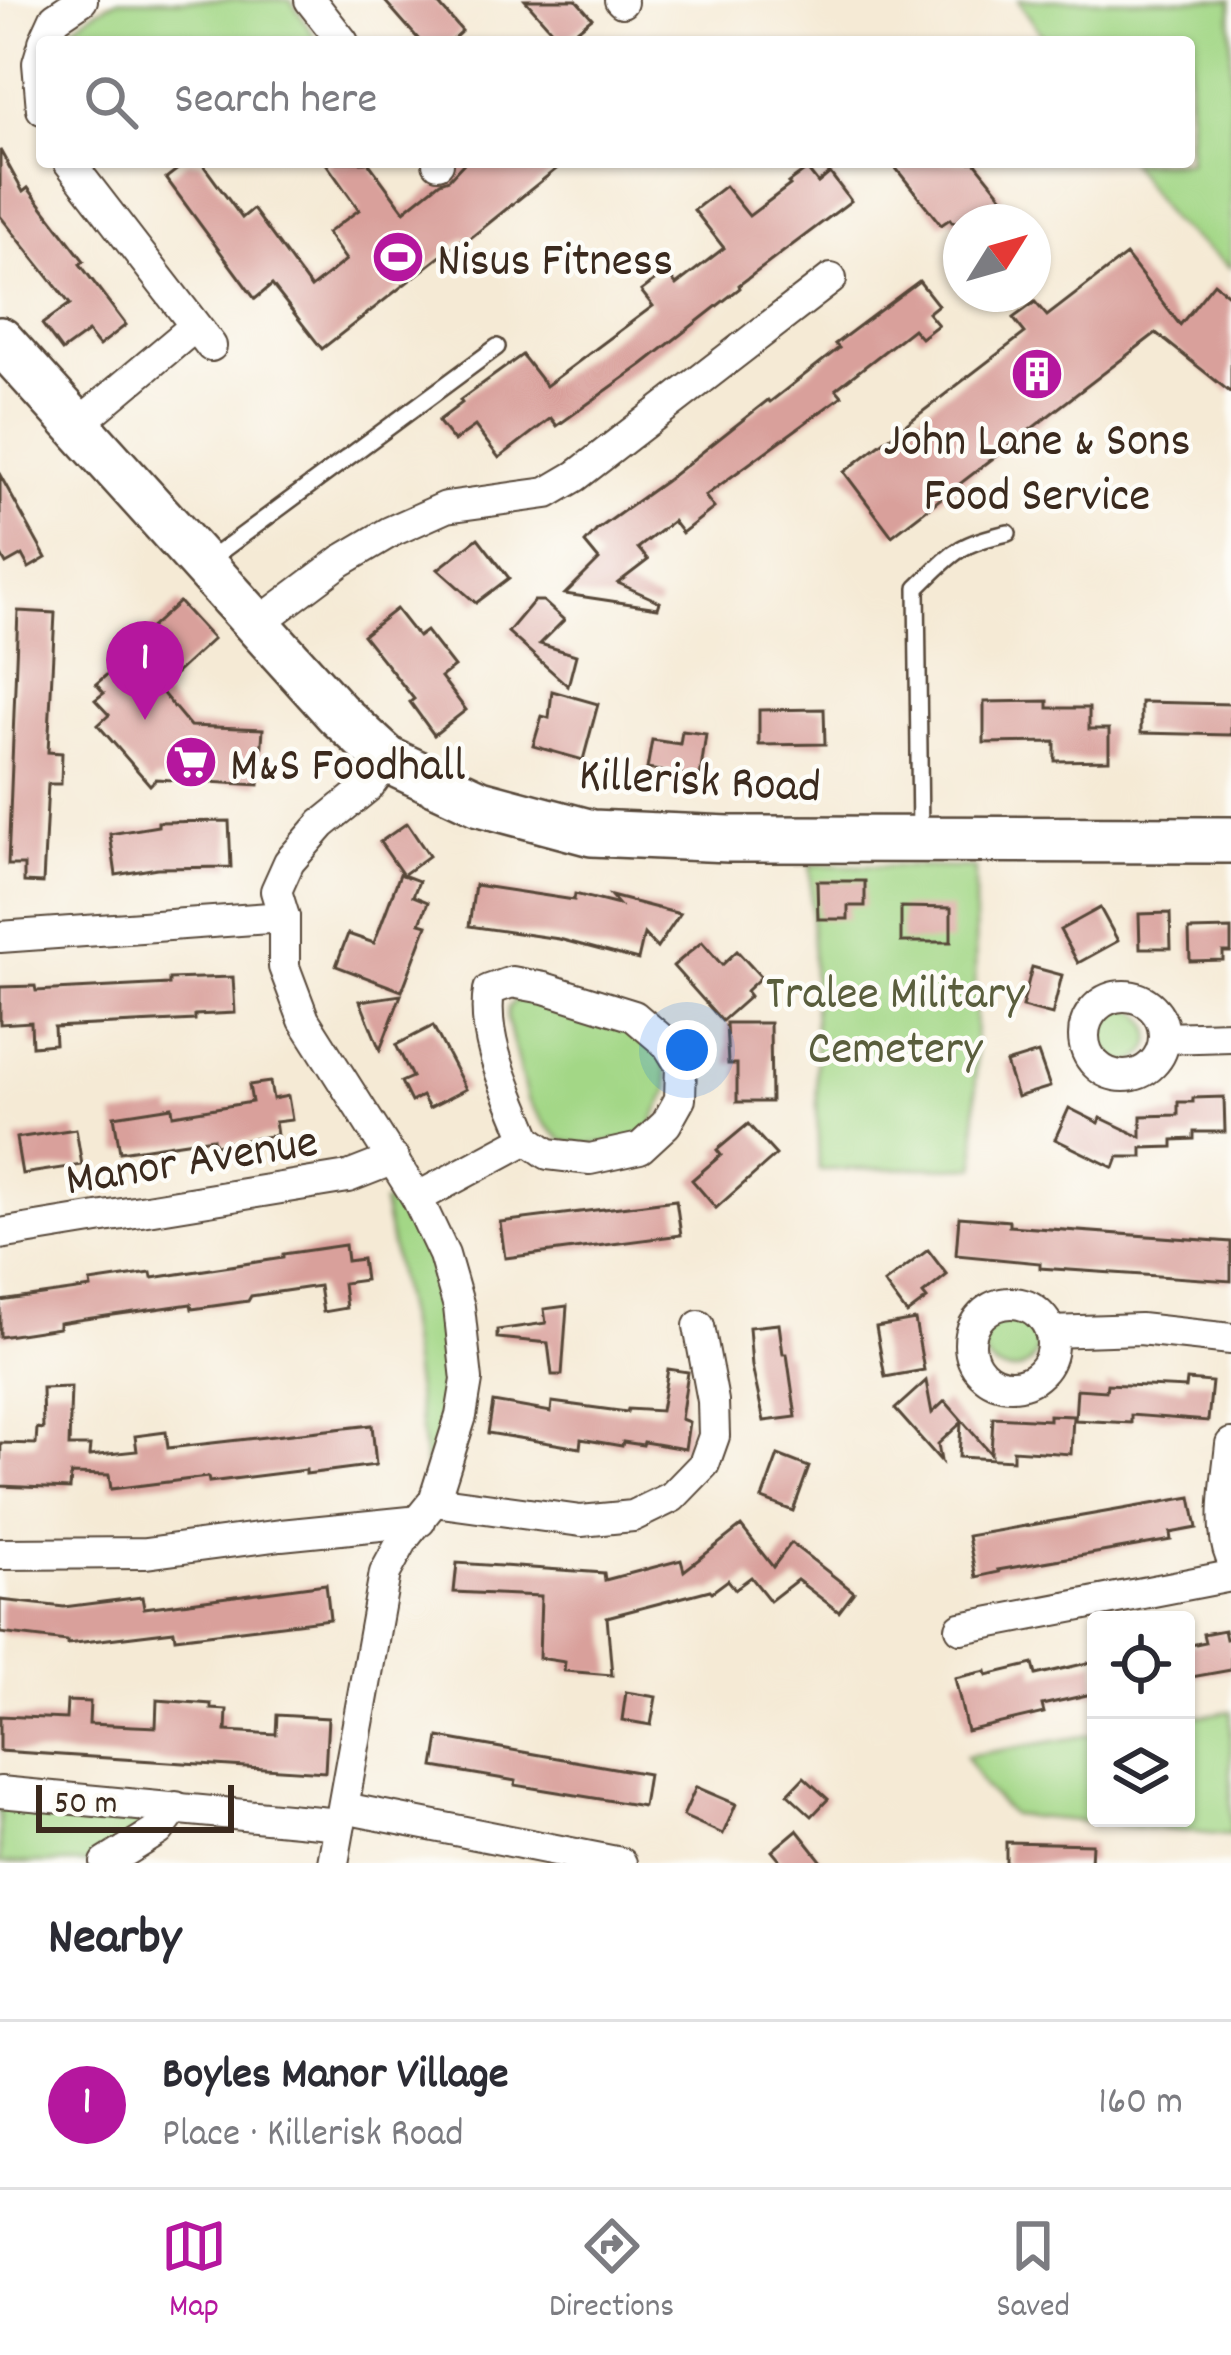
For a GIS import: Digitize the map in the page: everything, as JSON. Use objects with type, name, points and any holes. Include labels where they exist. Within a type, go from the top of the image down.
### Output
[{"type":"main road","name":"Killerisk Road","points":[[0,340],[337,713],[388,760],[480,803],[592,833],[729,839],[1231,839]]},
{"type":"street","points":[[47,36],[55,18],[82,0]]},
{"type":"street","points":[[310,0],[339,36]]},
{"type":"street","points":[[74,168],[202,337],[77,425]]},
{"type":"street","points":[[257,624],[341,561],[390,532],[446,507],[547,493],[576,476],[831,278]]},
{"type":"street","points":[[334,1863],[385,1573],[404,1538],[427,1511],[461,1416],[467,1380],[459,1307],[444,1256],[394,1159],[304,1020],[284,967],[284,917],[276,891],[289,862],[322,824],[369,786],[388,760]]},
{"type":"street","points":[[0,937],[284,917]]},
{"type":"street","points":[[512,982],[634,1016],[668,1045],[681,1066],[680,1099],[666,1124],[640,1148],[590,1160],[548,1154],[527,1138],[485,1014],[489,990],[512,982]]},
{"type":"street","points":[[1164,1038],[1231,1036]]},
{"type":"street","points":[[417,1198],[527,1138]]},
{"type":"street","name":"Manor Avenue","points":[[0,1234],[348,1177],[394,1159]]},
{"type":"street","points":[[0,1554],[146,1553],[427,1511],[581,1521],[633,1516],[672,1497],[704,1464],[714,1436],[713,1401],[699,1326]]},
{"type":"street","points":[[1050,1332],[1140,1329],[1231,1339]]},
{"type":"street","points":[[1231,1444],[1226,1544],[1231,1557]]},
{"type":"street","points":[[961,1628],[1231,1576]]},
{"type":"street","points":[[0,1792],[342,1816],[621,1863]]},
{"type":"street","points":[[106,1863],[159,1830],[176,1807]]},
{"type":"lane","points":[[202,565],[497,347]]},
{"type":"lane","points":[[920,838],[917,588],[958,548],[1008,533]]},
{"type":"green space","points":[[119,0],[290,0],[315,36],[64,36]]},
{"type":"green space","points":[[1018,0],[1231,0],[1231,268],[1171,221],[1134,168],[1195,168],[1195,36],[1043,36]]},
{"type":"green space","name":"Tralee Military Cemetery","points":[[810,865],[975,868],[976,1167],[819,1170]]},
{"type":"green space","points":[[536,997],[641,1032],[664,1060],[669,1089],[650,1128],[632,1140],[586,1145],[563,1141],[545,1124],[527,1099],[507,1019],[508,1008],[516,999]]},
{"type":"green space","points":[[1123,1008],[1142,1017],[1151,1036],[1142,1055],[1123,1064],[1104,1055],[1095,1036],[1104,1017]]},
{"type":"green space","points":[[403,1200],[432,1261],[445,1318],[440,1443],[438,1457],[426,1469],[406,1317],[383,1203]]},
{"type":"green space","points":[[1010,1317],[1029,1325],[1037,1344],[1029,1363],[1010,1371],[991,1363],[983,1344],[991,1325]]},
{"type":"green space","points":[[1231,1711],[1231,1835],[1143,1827],[1195,1827],[1195,1717]]},
{"type":"green space","points":[[1087,1736],[1087,1822],[1012,1815],[984,1787],[966,1756]]},
{"type":"green space","points":[[0,1807],[143,1820],[126,1842],[91,1863],[0,1863]]},
{"type":"building","points":[[384,0],[435,0],[462,31],[457,36],[416,36]]},
{"type":"building","points":[[525,0],[576,0],[592,18],[570,36],[557,36]]},
{"type":"building","points":[[0,150],[23,192],[28,188],[126,325],[99,346],[88,332],[62,351],[42,324],[70,304],[0,216]]},
{"type":"building","points":[[179,168],[205,168],[242,218],[253,209],[311,288],[346,260],[327,233],[359,210],[329,168],[372,168],[404,211],[459,168],[558,168],[322,349],[272,285],[255,299],[166,178]]},
{"type":"building","points":[[896,168],[980,168],[1003,197],[994,204],[943,204],[943,224]]},
{"type":"building","points":[[807,169],[818,183],[830,173],[851,201],[557,426],[551,418],[499,458],[475,426],[454,441],[438,421],[522,355],[546,386],[653,306],[641,291],[666,272],[676,285],[724,248],[694,210],[725,186],[749,216]]},
{"type":"building","name":"John Lane & Sons Food Service","points":[[1126,255],[1180,325],[1214,283],[1231,297],[1231,393],[1156,333],[892,536],[844,472],[1025,333],[1013,318],[1021,312],[1047,316]]},
{"type":"building","points":[[919,281],[938,305],[928,313],[938,325],[921,338],[913,329],[836,389],[842,396],[705,496],[714,508],[682,533],[673,521],[638,548],[648,560],[618,583],[660,602],[658,608],[565,594],[599,560],[585,543],[597,530],[770,402],[839,348],[835,344]]},
{"type":"building","points":[[0,475],[46,558],[29,568],[22,555],[6,564],[0,553]]},
{"type":"building","points":[[478,538],[509,578],[476,603],[438,569]]},
{"type":"building","points":[[534,601],[543,601],[564,620],[540,644],[576,655],[568,686],[508,632]]},
{"type":"building","points":[[179,602],[213,639],[159,689],[190,726],[263,729],[259,785],[156,779],[150,785],[98,725],[109,715],[95,700],[104,693],[96,684],[140,646],[136,641]]},
{"type":"building","points":[[396,609],[418,637],[426,631],[454,667],[441,677],[466,710],[434,735],[410,702],[414,699],[363,635]]},
{"type":"building","points":[[18,611],[55,613],[48,752],[62,753],[61,784],[48,784],[43,883],[24,882],[24,865],[8,865]]},
{"type":"building","points":[[552,691],[598,704],[583,760],[533,746],[542,716],[549,718]]},
{"type":"building","points":[[1048,701],[1048,708],[1089,708],[1089,729],[1109,729],[1109,760],[1055,761],[1055,742],[984,743],[984,702]]},
{"type":"building","points":[[1141,702],[1231,704],[1231,735],[1141,733]]},
{"type":"building","points":[[824,709],[825,744],[759,745],[759,710]]},
{"type":"building","points":[[682,731],[706,734],[700,777],[647,769],[652,740],[680,744]]},
{"type":"building","points":[[229,821],[231,867],[157,868],[116,875],[110,834],[158,826],[158,822]]},
{"type":"building","points":[[407,823],[429,856],[403,875],[380,842]]},
{"type":"building","points":[[400,874],[419,881],[413,896],[428,902],[420,923],[427,925],[402,991],[336,966],[348,934],[374,943]]},
{"type":"building","points":[[817,881],[865,881],[865,906],[848,906],[848,919],[818,919]]},
{"type":"building","points":[[475,885],[574,900],[575,894],[619,905],[611,896],[680,914],[657,948],[644,934],[638,960],[559,939],[469,926]]},
{"type":"building","points":[[901,907],[951,908],[951,942],[901,942]]},
{"type":"building","points":[[1100,908],[1118,941],[1078,963],[1060,930]]},
{"type":"building","points":[[1170,913],[1171,948],[1140,948],[1139,914]]},
{"type":"building","points":[[1231,929],[1231,952],[1223,952],[1223,960],[1190,961],[1189,930]]},
{"type":"building","points":[[702,942],[722,965],[737,951],[761,977],[746,991],[750,996],[722,1021],[673,966]]},
{"type":"building","points":[[1032,967],[1062,975],[1052,1015],[1022,1007]]},
{"type":"building","points":[[233,977],[235,1013],[195,1015],[195,1020],[54,1027],[55,1044],[32,1046],[31,1022],[0,1024],[0,987],[35,986],[36,991]]},
{"type":"building","points":[[401,995],[380,1050],[360,1001]]},
{"type":"building","points":[[726,1023],[770,1023],[771,1102],[737,1102],[737,1064],[728,1064]]},
{"type":"building","points":[[433,1026],[466,1089],[429,1108],[422,1096],[411,1102],[401,1082],[412,1077],[396,1045]]},
{"type":"building","points":[[1038,1053],[1050,1087],[1017,1097],[1006,1063]]},
{"type":"building","points":[[270,1082],[273,1099],[288,1096],[292,1120],[275,1122],[277,1135],[215,1145],[213,1138],[120,1152],[114,1116],[172,1107],[173,1115],[252,1102],[249,1085]]},
{"type":"building","points":[[1224,1097],[1225,1132],[1194,1132],[1194,1139],[1173,1140],[1173,1147],[1142,1148],[1142,1157],[1118,1157],[1114,1168],[1055,1139],[1069,1108],[1141,1137],[1141,1116],[1178,1115],[1178,1102]]},
{"type":"building","points":[[748,1124],[776,1155],[716,1208],[692,1180]]},
{"type":"building","points":[[76,1129],[82,1165],[22,1174],[16,1138]]},
{"type":"building","points":[[676,1200],[681,1235],[505,1258],[500,1222]]},
{"type":"building","points":[[959,1217],[1009,1221],[1009,1226],[1231,1242],[1231,1281],[1040,1268],[1040,1263],[956,1255]]},
{"type":"building","points":[[345,1245],[347,1261],[362,1259],[365,1280],[343,1283],[346,1308],[323,1312],[319,1286],[192,1309],[191,1304],[59,1323],[59,1328],[0,1337],[0,1301],[91,1288],[90,1282],[151,1273],[152,1278]]},
{"type":"building","points":[[928,1250],[947,1275],[907,1314],[884,1283]]},
{"type":"building","points":[[567,1306],[562,1375],[552,1375],[548,1343],[497,1338],[497,1330],[546,1323],[544,1309]]},
{"type":"building","points":[[915,1320],[924,1370],[885,1377],[876,1327]]},
{"type":"building","points":[[779,1324],[796,1417],[764,1421],[749,1327]]},
{"type":"building","points":[[668,1369],[688,1372],[681,1419],[689,1422],[685,1449],[581,1439],[580,1448],[488,1433],[493,1402],[551,1412],[552,1402],[627,1412],[661,1411]]},
{"type":"building","points":[[1187,1380],[1212,1382],[1208,1421],[1131,1415],[1131,1423],[1075,1420],[1077,1389],[1106,1391],[1107,1384],[1186,1388]]},
{"type":"building","points":[[926,1381],[932,1413],[945,1401],[991,1454],[993,1417],[1049,1420],[1049,1415],[1073,1416],[1071,1454],[1013,1450],[1013,1460],[959,1457],[961,1423],[938,1444],[941,1461],[895,1409]]},
{"type":"building","points":[[71,1387],[69,1446],[90,1446],[89,1456],[137,1451],[135,1436],[166,1432],[168,1448],[372,1425],[376,1465],[111,1489],[109,1475],[71,1474],[70,1489],[0,1486],[1,1443],[36,1444],[37,1428],[43,1429],[42,1388]]},
{"type":"building","points":[[778,1455],[809,1467],[793,1511],[762,1499]]},
{"type":"building","points":[[1191,1497],[1197,1528],[1170,1533],[1171,1540],[976,1577],[968,1536]]},
{"type":"building","points":[[741,1526],[773,1567],[791,1543],[854,1592],[839,1612],[797,1580],[770,1601],[751,1577],[735,1589],[728,1580],[712,1592],[607,1617],[612,1675],[564,1671],[565,1662],[539,1658],[541,1596],[454,1592],[457,1563],[604,1573],[605,1580],[681,1560],[684,1571]]},
{"type":"building","points":[[326,1584],[330,1619],[175,1638],[174,1631],[67,1644],[0,1633],[0,1600],[64,1607],[142,1597],[144,1608]]},
{"type":"building","points":[[1224,1630],[1226,1639],[1231,1638],[1231,1670],[1195,1676],[1195,1644],[1205,1642],[1203,1634]]},
{"type":"building","points":[[1087,1663],[1087,1695],[1042,1705],[1044,1713],[967,1731],[955,1678],[1033,1664],[1036,1675]]},
{"type":"building","points":[[626,1692],[656,1697],[651,1725],[622,1720]]},
{"type":"building","points":[[157,1700],[211,1704],[211,1709],[227,1710],[226,1731],[276,1734],[277,1715],[328,1718],[325,1772],[0,1751],[0,1716],[66,1719],[67,1701],[90,1702],[89,1724],[156,1727]]},
{"type":"building","points":[[439,1737],[648,1774],[643,1806],[434,1767]]},
{"type":"building","points":[[804,1777],[828,1799],[812,1816],[788,1794]]},
{"type":"building","points":[[696,1787],[736,1804],[723,1834],[683,1816]]},
{"type":"building","points":[[797,1830],[823,1863],[782,1863],[772,1851]]},
{"type":"building","points":[[1006,1842],[1092,1844],[1091,1863],[1006,1863]]},
{"type":"place","name":"Nisus Fitness","points":[[398,257]]},
{"type":"place","name":"John Lane & Sons Food Service","points":[[1037,374]]},
{"type":"place","name":"Boyles Manor Village","points":[[145,720]]},
{"type":"place","name":"M&S Foodhall","points":[[191,762]]}]
